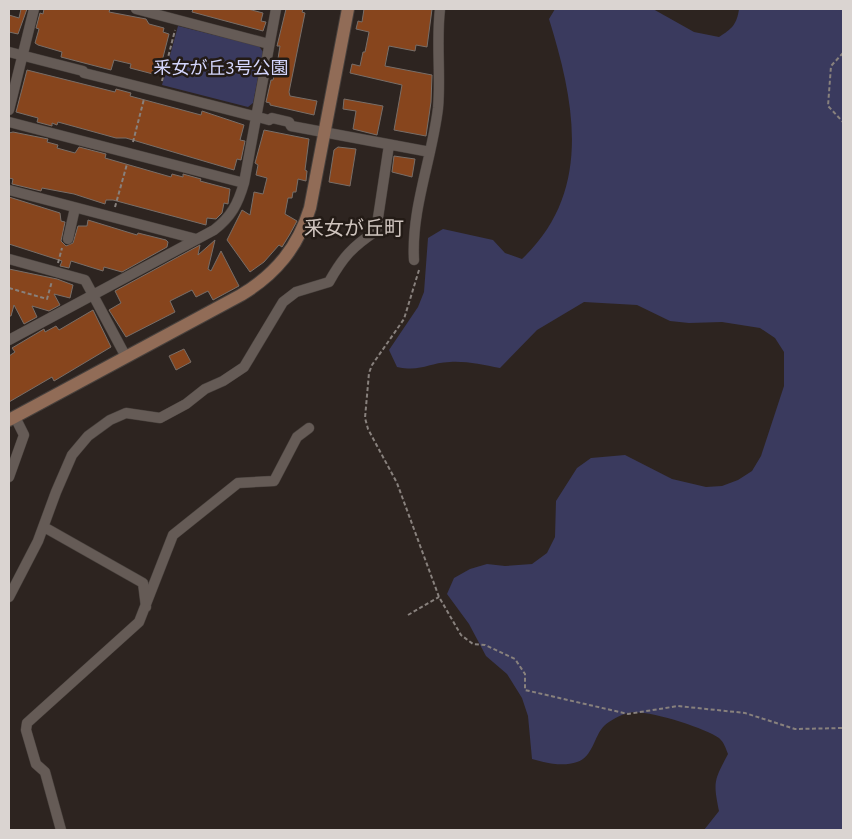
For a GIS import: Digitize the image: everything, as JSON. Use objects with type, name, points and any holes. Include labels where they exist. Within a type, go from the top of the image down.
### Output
[{"type":"street","points":[[9,110],[34,9]]},
{"type":"street","points":[[136,9],[269,44]]},
{"type":"street","points":[[9,340],[214,230],[230,216],[240,200],[244,183],[276,9]]},
{"type":"street","points":[[9,477],[24,435],[12,418],[254,287],[283,262],[295,245],[306,220],[348,9]]},
{"type":"street","points":[[414,260],[412,235],[438,109],[437,37],[440,9]]},
{"type":"street","points":[[9,52],[255,116],[289,122],[291,126],[299,128],[430,152]]},
{"type":"street","points":[[9,122],[244,183]]},
{"type":"street","points":[[9,597],[23,573],[44,527],[56,492],[72,455],[88,436],[110,420],[126,413],[160,418],[186,404],[205,389],[223,381],[244,367],[283,302],[296,292],[329,282],[341,260],[353,246],[376,231],[389,145]]},
{"type":"street","points":[[9,190],[196,239]]},
{"type":"street","points":[[68,239],[76,208]]},
{"type":"street","points":[[9,259],[85,280],[126,357]]},
{"type":"street","points":[[61,830],[46,772],[36,764],[26,730],[27,723],[139,622],[173,535],[238,483],[274,481],[297,437],[309,428]]},
{"type":"street","points":[[44,527],[143,583],[146,607]]},
{"type":"path","points":[[160,87],[178,20]]},
{"type":"path","points":[[843,53],[831,66],[828,106],[843,122]]},
{"type":"path","points":[[9,288],[47,298],[64,238],[68,239]]},
{"type":"path","points":[[414,260],[420,271],[411,293],[404,319],[372,366],[368,379],[365,418],[368,429],[397,482],[439,597],[461,635],[473,644],[485,645],[505,652],[515,659],[525,674],[525,690],[628,714],[678,706],[746,713],[795,729],[843,728]]},
{"type":"path","points":[[408,616],[439,597]]},
{"type":"green space","points":[[555,9],[653,9],[694,32],[719,37],[733,26],[739,9],[843,9],[843,830],[704,830],[719,811],[716,781],[728,754],[724,744],[712,734],[688,724],[647,713],[625,714],[609,722],[601,730],[587,756],[577,762],[560,764],[532,759],[528,716],[522,698],[507,674],[486,656],[469,624],[447,594],[454,578],[470,569],[487,564],[505,566],[532,564],[547,553],[555,537],[556,501],[577,468],[591,458],[625,455],[672,479],[706,487],[722,486],[738,480],[752,471],[761,456],[784,386],[784,352],[775,338],[760,328],[722,322],[689,323],[670,321],[637,305],[584,302],[537,330],[500,368],[456,362],[419,368],[397,367],[389,350],[418,307],[424,292],[428,238],[443,229],[493,240],[505,253],[522,259],[545,233],[560,205],[569,176],[572,145],[571,114],[566,83],[549,19]]},
{"type":"green space","name":"釆女が丘3号公園","points":[[178,26],[259,46],[263,52],[253,103],[248,107],[162,85]]},
{"type":"building","points":[[21,9],[27,9],[18,34],[9,32],[9,15],[19,18]]},
{"type":"building","points":[[44,9],[110,9],[109,12],[146,19],[149,24],[164,28],[163,32],[169,34],[159,73],[153,71],[153,74],[130,68],[131,64],[114,60],[111,70],[61,57],[62,52],[38,45],[35,43],[39,29],[36,28],[40,13],[43,14]]},
{"type":"building","points":[[193,9],[248,9],[263,13],[261,21],[266,22],[263,31],[192,12]]},
{"type":"building","points":[[286,9],[303,9],[302,12],[305,13],[289,92],[290,96],[317,101],[314,115],[270,105],[270,103],[266,102],[277,65],[280,46],[277,46]]},
{"type":"building","points":[[364,9],[432,9],[427,47],[416,45],[415,51],[389,46],[385,66],[432,75],[431,102],[426,136],[394,130],[402,85],[350,73],[352,64],[360,66],[363,52],[365,52],[369,32],[356,29],[358,21],[362,22]]},
{"type":"building","points":[[27,70],[115,92],[116,89],[131,93],[130,96],[201,115],[202,111],[244,125],[240,140],[245,141],[241,160],[237,159],[234,170],[126,138],[116,138],[58,122],[57,125],[52,123],[52,126],[37,122],[38,118],[16,112]]},
{"type":"building","points":[[344,99],[383,106],[377,135],[353,129],[356,111],[343,109]]},
{"type":"building","points":[[264,130],[309,139],[305,170],[307,171],[306,181],[298,179],[296,192],[293,192],[292,198],[288,198],[285,214],[297,221],[290,234],[282,247],[279,245],[264,262],[250,272],[227,240],[242,210],[250,215],[254,192],[263,194],[267,178],[256,175],[258,165],[255,163]]},
{"type":"building","points":[[13,132],[48,139],[47,142],[58,145],[57,148],[75,153],[79,147],[106,154],[105,158],[171,177],[172,174],[183,177],[183,174],[201,179],[200,181],[230,189],[228,204],[224,203],[222,213],[216,219],[207,218],[206,225],[113,200],[106,200],[105,204],[74,194],[42,188],[41,191],[12,184],[13,179],[9,178],[9,133]]},
{"type":"building","points":[[338,147],[356,149],[350,186],[329,182],[334,150]]},
{"type":"building","points":[[394,156],[415,159],[412,177],[392,172]]},
{"type":"building","points":[[9,197],[60,213],[61,221],[65,222],[61,241],[66,246],[73,243],[78,226],[87,226],[88,220],[137,235],[138,233],[166,240],[168,242],[167,247],[122,272],[104,267],[103,271],[71,261],[69,268],[60,266],[62,261],[9,244]]},
{"type":"building","points":[[215,240],[208,269],[211,271],[221,251],[239,286],[213,300],[208,291],[196,297],[192,290],[170,301],[175,312],[126,337],[109,310],[121,303],[115,291],[200,245],[198,255]]},
{"type":"building","points":[[9,269],[57,279],[73,285],[70,298],[54,294],[60,305],[49,311],[32,306],[37,317],[24,324],[14,305],[11,316],[9,316]]},
{"type":"building","points":[[93,310],[111,347],[54,381],[52,377],[9,402],[9,356],[15,352],[12,348],[44,329],[45,332],[56,326],[59,330]]},
{"type":"building","points":[[184,349],[191,362],[176,370],[169,356]]},
{"type":"district","name":"釆女が丘町","points":[[354,229]]}]
